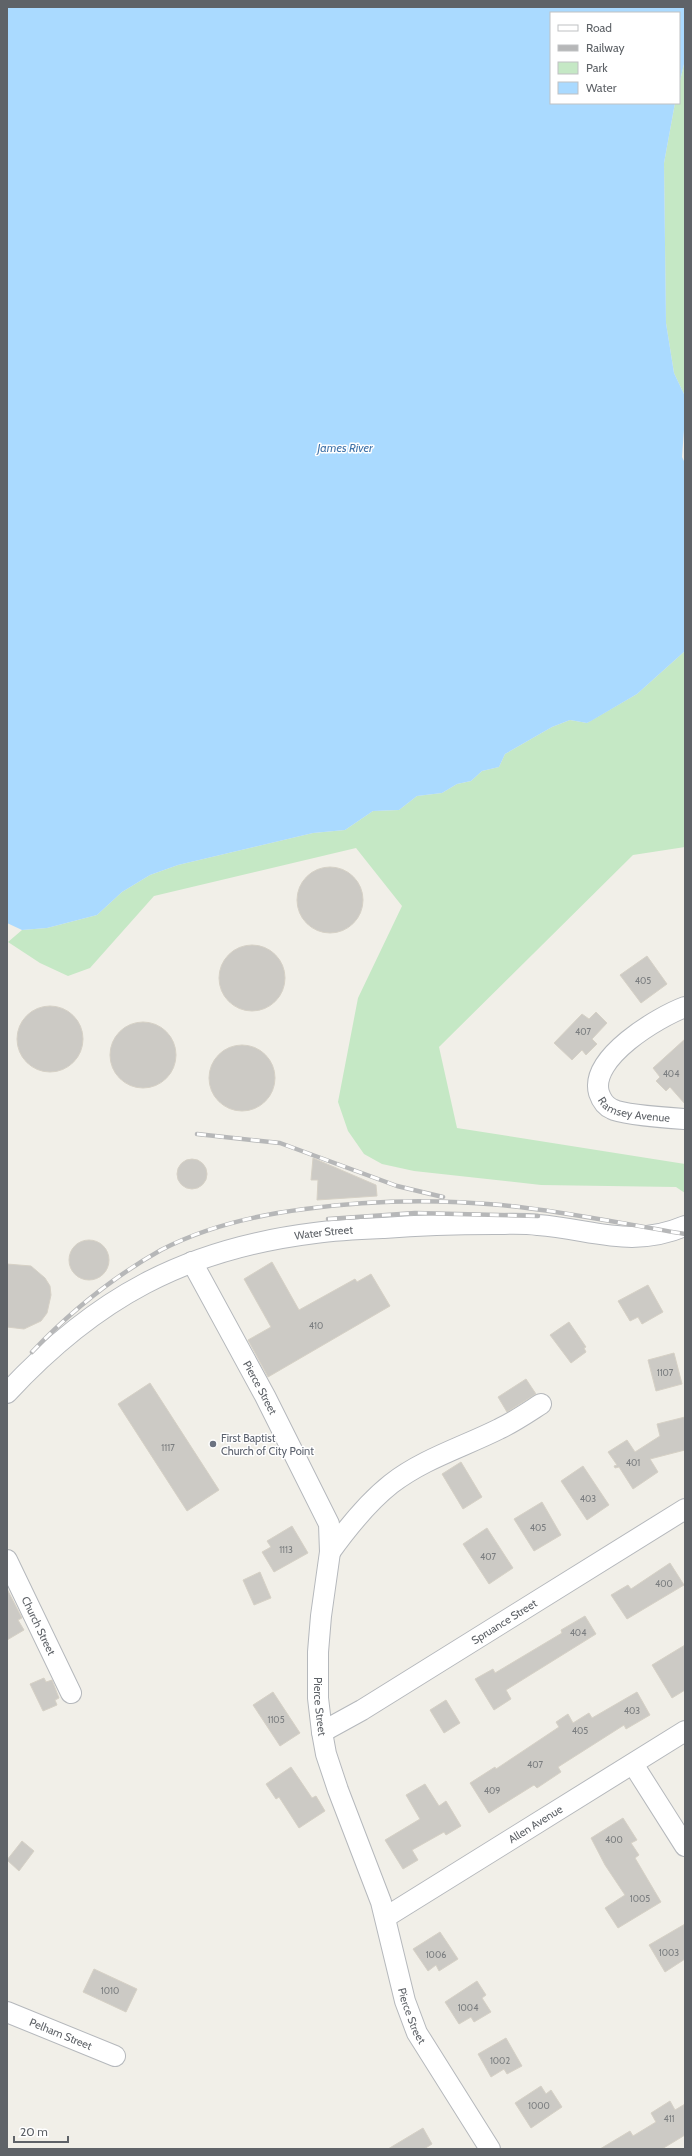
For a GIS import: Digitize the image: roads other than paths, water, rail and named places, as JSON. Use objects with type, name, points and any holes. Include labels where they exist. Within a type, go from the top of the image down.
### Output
[{"type":"street","name":"Ramsey Avenue","points":[[685,1007],[670,1013],[641,1030],[623,1044],[611,1058],[599,1078],[598,1087],[601,1098],[613,1110],[685,1119]]},
{"type":"street","name":"Water Street","points":[[7,1393],[26,1372],[78,1326],[119,1296],[192,1262],[238,1248],[316,1232],[433,1224],[537,1224],[624,1237],[646,1238],[671,1232],[685,1226]]},
{"type":"street","name":"Pierce Street","points":[[192,1262],[265,1396],[329,1524],[330,1552],[321,1616],[318,1652],[318,1698],[326,1754],[386,1917],[409,2015],[417,2032],[490,2149]]},
{"type":"street","points":[[330,1552],[350,1524],[374,1498],[391,1484],[435,1458],[505,1426],[541,1404]]},
{"type":"street","name":"Spruance Street","points":[[322,1732],[362,1710],[685,1509]]},
{"type":"street","name":"Church Street","points":[[7,1560],[70,1693]]},
{"type":"street","name":"Allen Avenue","points":[[386,1917],[685,1731]]},
{"type":"street","points":[[633,1764],[685,1846]]},
{"type":"street","name":"Pelham Street","points":[[7,2012],[115,2056]]},
{"type":"water","name":"James River","points":[[7,7],[685,7],[685,60],[680,81],[680,12],[550,12],[550,104],[675,104],[664,163],[666,323],[674,373],[684,394],[685,416],[682,457],[685,463],[685,651],[637,694],[591,721],[587,723],[570,720],[552,727],[505,754],[499,767],[482,771],[471,781],[457,784],[442,793],[417,796],[399,810],[373,811],[345,830],[313,833],[178,865],[150,875],[122,892],[97,915],[47,928],[22,930],[7,923]]},
{"type":"railway","points":[[197,1134],[280,1143],[397,1186],[443,1197]]},
{"type":"railway","points":[[32,1352],[77,1309],[143,1260],[161,1250],[195,1235],[232,1223],[268,1215],[329,1206],[378,1202],[428,1201],[477,1203],[547,1211],[685,1234]]},
{"type":"railway","points":[[328,1219],[415,1213],[538,1216]]},
{"type":"place","name":"First Baptist Church of City Point","points":[[213,1444]]}]
